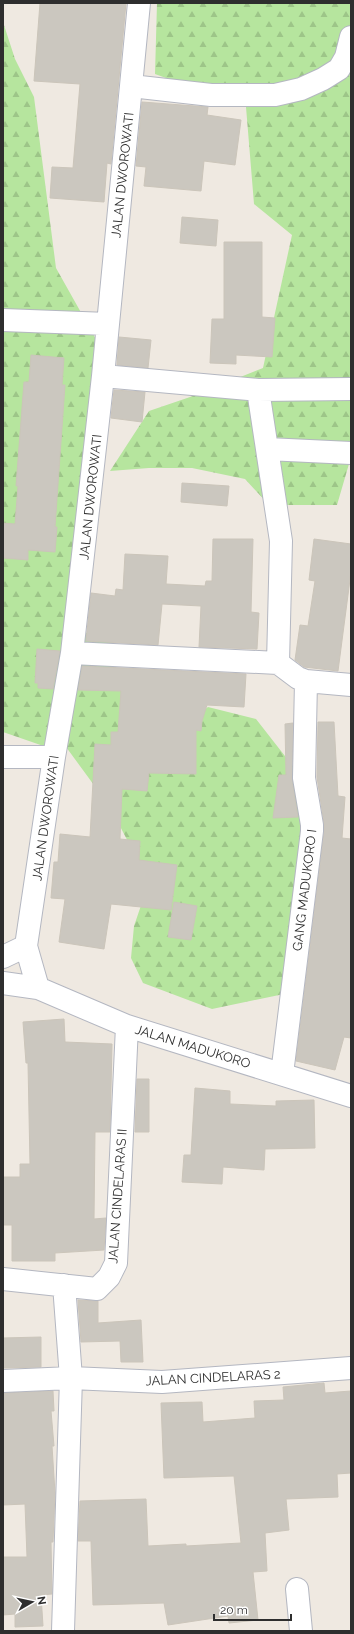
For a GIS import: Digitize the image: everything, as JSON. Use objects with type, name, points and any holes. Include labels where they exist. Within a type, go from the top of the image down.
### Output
[{"type":"street","name":"JALAN DWOROWATI","points":[[38,988],[26,946],[54,758],[72,653],[103,376],[139,3]]},
{"type":"street","points":[[131,86],[211,95],[275,95],[301,88],[323,79],[339,69],[346,57],[351,37]]},
{"type":"street","points":[[3,320],[108,324]]},
{"type":"street","points":[[103,376],[258,390],[351,389]]},
{"type":"street","points":[[258,390],[281,541],[278,663]]},
{"type":"street","points":[[267,449],[351,454]]},
{"type":"street","points":[[72,653],[278,663],[292,674],[306,681],[344,686],[351,685]]},
{"type":"street","name":"GANG MADUKORO I","points":[[282,1074],[312,831],[304,778],[306,681]]},
{"type":"street","points":[[3,757],[54,758]]},
{"type":"street","points":[[3,957],[26,946]]},
{"type":"street","name":"JALAN MADUKORO","points":[[3,983],[38,988],[127,1026],[351,1096]]},
{"type":"street","name":"JALAN CINDELARAS II","points":[[3,1279],[97,1289],[109,1277],[116,1263],[127,1026]]},
{"type":"street","points":[[63,1631],[71,1378],[64,1285]]},
{"type":"street","name":"JALAN CINDELARAS 2","points":[[3,1381],[71,1378],[162,1382],[351,1368]]},
{"type":"street","points":[[297,1589],[301,1631]]},
{"type":"green space","points":[[157,3],[351,3],[351,457],[337,505],[269,505],[245,479],[192,468],[149,468],[110,471],[149,411],[193,396],[263,368],[292,235],[254,204],[246,107],[155,74]]},
{"type":"green space","points":[[3,22],[15,59],[34,97],[56,268],[106,357],[77,630],[112,641],[118,684],[194,717],[208,707],[256,719],[292,765],[315,800],[284,994],[212,1009],[143,983],[131,958],[134,926],[149,882],[110,807],[58,736],[55,750],[3,732]]},
{"type":"building","points":[[40,3],[126,3],[111,164],[107,163],[104,202],[50,198],[52,167],[73,168],[80,84],[34,81]]},
{"type":"building","points":[[142,102],[208,107],[207,115],[241,120],[235,165],[204,161],[201,191],[144,186],[146,167],[136,166]]},
{"type":"building","points":[[182,217],[218,220],[216,246],[180,243]]},
{"type":"building","points":[[224,242],[262,242],[262,317],[275,318],[272,357],[236,355],[236,364],[210,363],[212,319],[224,319]]},
{"type":"building","points":[[119,337],[151,340],[148,368],[117,365]]},
{"type":"building","points":[[31,355],[64,358],[62,385],[65,385],[55,527],[57,527],[55,552],[28,550],[28,560],[3,558],[3,523],[15,524],[18,486],[16,486],[24,382],[29,382]]},
{"type":"building","points":[[114,390],[145,392],[142,422],[111,418]]},
{"type":"building","points":[[182,483],[229,486],[227,506],[181,502]]},
{"type":"building","points":[[213,539],[253,539],[251,612],[259,613],[257,649],[199,647],[201,606],[162,604],[158,645],[86,641],[91,593],[115,596],[116,589],[123,590],[125,554],[168,556],[166,584],[205,586],[206,581],[212,581]]},
{"type":"building","points":[[314,539],[351,544],[351,572],[338,671],[304,667],[295,660],[300,625],[308,626],[315,581],[309,580]]},
{"type":"building","points":[[37,649],[60,651],[53,689],[38,688],[38,683],[35,683]]},
{"type":"building","points":[[82,666],[246,674],[244,707],[207,705],[202,721],[201,731],[196,730],[196,774],[149,773],[147,791],[122,789],[120,839],[140,841],[139,860],[177,865],[171,910],[111,904],[104,949],[59,942],[65,899],[51,898],[54,862],[58,862],[60,834],[90,837],[95,744],[111,745],[111,732],[118,732],[121,691],[78,690]]},
{"type":"building","points":[[318,722],[334,722],[338,796],[345,797],[342,838],[351,839],[351,1038],[344,1037],[335,1070],[296,1061],[324,833],[324,823],[317,777]]},
{"type":"building","points":[[293,723],[292,778],[298,817],[273,818],[279,775],[286,775],[285,724]]},
{"type":"building","points":[[174,902],[197,906],[191,940],[168,937]]},
{"type":"building","points":[[64,1019],[65,1042],[112,1044],[110,1132],[95,1132],[94,1219],[106,1218],[104,1250],[55,1253],[55,1261],[12,1261],[12,1225],[3,1225],[3,1177],[20,1177],[20,1164],[30,1164],[28,1063],[26,1063],[23,1022]]},
{"type":"building","points":[[137,1079],[149,1079],[149,1132],[135,1132]]},
{"type":"building","points":[[195,1088],[230,1091],[230,1104],[276,1106],[276,1101],[314,1100],[315,1148],[265,1149],[264,1170],[223,1167],[222,1184],[182,1182],[184,1155],[191,1155]]},
{"type":"building","points":[[78,1300],[98,1301],[98,1323],[141,1320],[143,1362],[121,1362],[120,1341],[81,1342]]},
{"type":"building","points":[[41,1337],[41,1367],[3,1368],[3,1338]]},
{"type":"building","points":[[324,1383],[325,1393],[351,1391],[351,1473],[337,1474],[338,1497],[286,1499],[289,1530],[265,1533],[267,1571],[253,1572],[258,1620],[229,1623],[228,1616],[168,1625],[164,1603],[93,1605],[91,1541],[78,1541],[80,1501],[146,1499],[148,1546],[186,1544],[186,1546],[241,1543],[234,1476],[164,1478],[161,1403],[202,1402],[203,1422],[255,1418],[254,1401],[284,1400],[283,1387]]},
{"type":"building","points":[[53,1391],[54,1411],[51,1411],[54,1446],[52,1446],[55,1493],[53,1542],[51,1542],[52,1594],[41,1595],[43,1626],[15,1627],[15,1614],[3,1615],[3,1557],[27,1557],[25,1504],[3,1505],[3,1393]]}]
